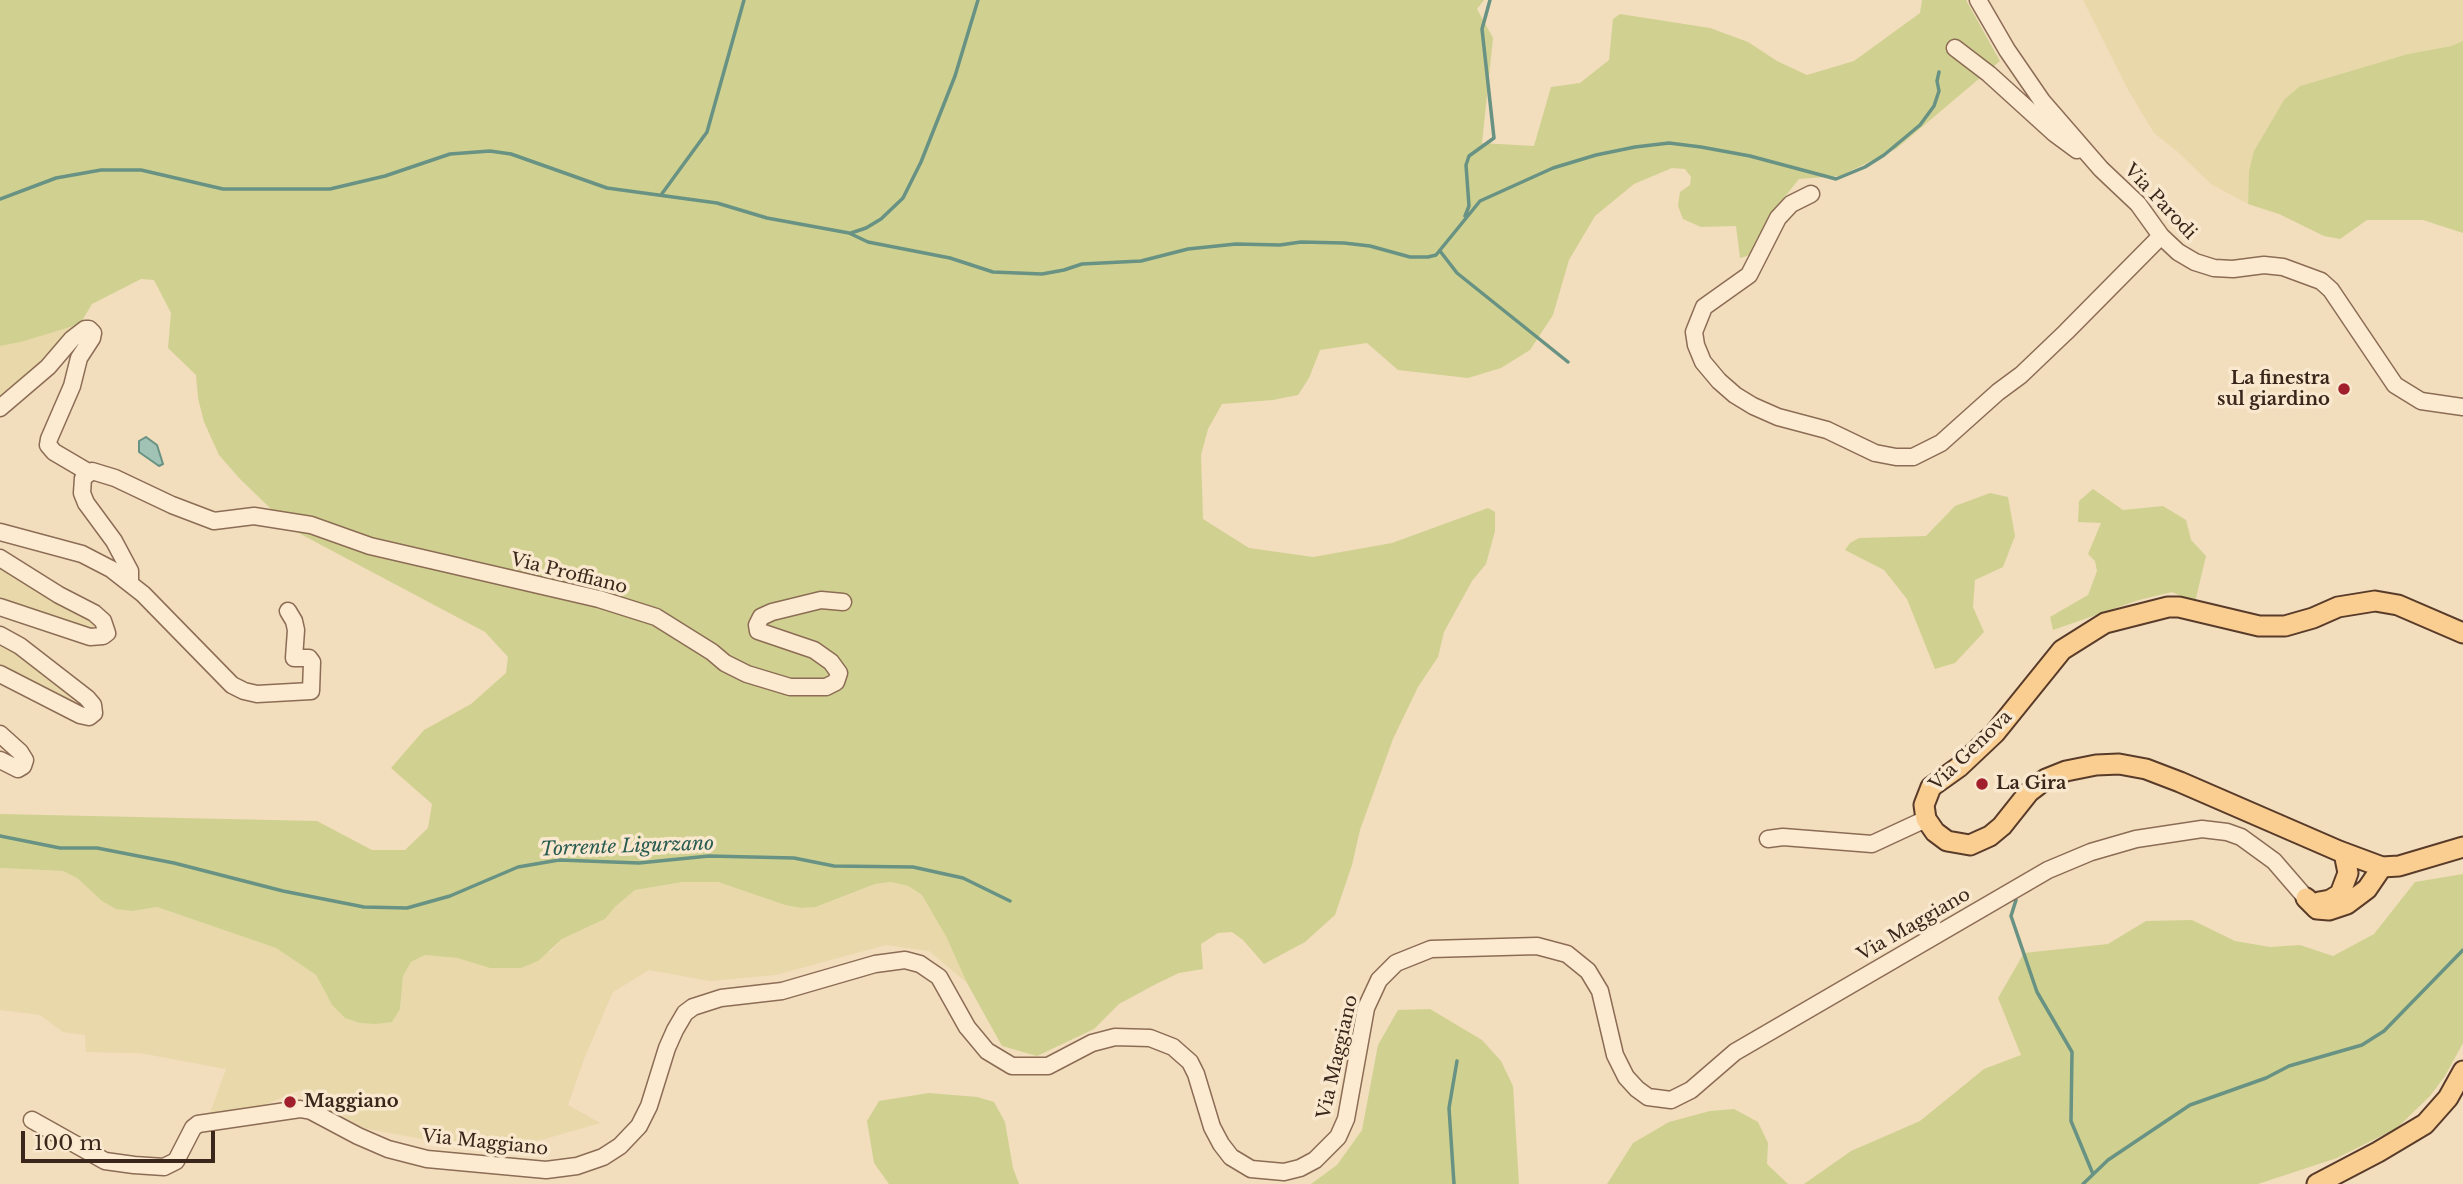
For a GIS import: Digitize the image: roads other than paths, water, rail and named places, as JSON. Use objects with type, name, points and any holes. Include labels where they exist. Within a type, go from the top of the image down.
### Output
[{"type":"main road","name":"Via Genova","points":[[1926,819],[1924,805],[1931,787],[1959,767],[1995,733],[2062,650],[2105,623],[2168,607],[2179,607],[2259,626],[2285,626],[2338,607],[2375,601],[2398,605],[2463,633]]},
{"type":"main road","points":[[1926,819],[1935,832],[1947,841],[1970,845],[1990,836],[2029,792],[2046,779],[2066,771],[2119,764],[2146,769],[2180,782],[2382,867],[2399,866],[2463,847]]},
{"type":"main road","points":[[2306,898],[2319,902],[2340,894],[2347,873],[2344,853]]},
{"type":"main road","points":[[2306,898],[2317,909],[2329,911],[2347,904],[2367,889],[2382,867]]},
{"type":"main road","points":[[2317,1184],[2425,1124],[2448,1098],[2463,1071]]},
{"type":"street","name":"Via Parodi","points":[[1978,0],[2007,50],[2042,101],[2101,169],[2138,204],[2161,236],[2188,259],[2214,268],[2233,269],[2264,265],[2283,267],[2321,281],[2338,299],[2395,385],[2421,401],[2463,407]]},
{"type":"street","points":[[1955,48],[1989,74],[2054,133],[2101,169]]},
{"type":"street","points":[[1811,194],[1791,204],[1778,218],[1749,275],[1704,307],[1694,332],[1696,345],[1703,362],[1720,381],[1735,395],[1753,406],[1777,417],[1827,430],[1875,453],[1896,457],[1913,457],[1941,443],[2021,375],[2161,236]]},
{"type":"street","name":"Via Proffiano","points":[[0,408],[48,367],[72,339],[85,329],[93,332],[92,338],[79,358],[72,386],[48,446],[88,472],[115,478],[214,521],[254,516],[311,525],[383,550],[600,599],[656,617],[725,663],[747,674],[790,687],[826,687],[836,682],[839,673],[831,662],[814,650],[758,631],[757,625],[761,617],[821,600],[843,602]]},
{"type":"street","points":[[88,472],[83,478],[82,493],[130,570],[130,581]]},
{"type":"street","points":[[0,521],[11,525],[7,534],[96,560],[130,581],[232,685],[244,691],[257,694],[306,693],[312,687],[311,659],[294,658],[296,630],[288,611]]},
{"type":"street","points":[[0,558],[94,613],[103,621],[107,633],[90,637],[0,607]]},
{"type":"street","points":[[0,635],[20,646],[87,698],[93,705],[94,713],[89,717],[80,715],[0,674]]},
{"type":"street","points":[[0,734],[20,752],[24,763],[21,768],[15,769],[0,760]]},
{"type":"street","points":[[1768,839],[1783,837],[1872,844],[1926,819]]},
{"type":"street","name":"Via Maggiano","points":[[32,1121],[105,1161],[134,1165],[164,1167],[176,1161],[193,1128],[198,1124],[300,1109],[311,1111],[388,1149],[427,1159],[546,1170],[577,1166],[612,1151],[639,1126],[649,1106],[671,1039],[685,1013],[693,1007],[703,1002],[782,991],[875,964],[905,960],[920,964],[939,977],[967,1027],[987,1051],[1007,1065],[1048,1066],[1092,1043],[1115,1037],[1150,1038],[1173,1047],[1190,1062],[1212,1127],[1231,1157],[1251,1169],[1284,1172],[1315,1160],[1338,1137],[1346,1119],[1366,1008],[1379,980],[1396,963],[1431,949],[1537,946],[1574,959],[1588,971],[1600,991],[1615,1055],[1626,1077],[1648,1097],[1671,1100],[1691,1090],[1735,1052],[2048,870],[2091,852],[2136,839],[2202,829],[2227,832],[2241,837],[2274,861],[2306,898]]},
{"type":"waterway","points":[[661,195],[707,132],[744,0]]},
{"type":"waterway","points":[[851,233],[881,219],[903,198],[921,162],[955,76],[978,0]]},
{"type":"waterway","points":[[1465,216],[1469,206],[1466,165],[1469,156],[1494,138],[1482,29],[1490,0]]},
{"type":"waterway","points":[[0,199],[56,178],[101,170],[141,170],[223,189],[330,189],[385,176],[450,154],[490,151],[511,154],[607,188],[717,203],[767,218],[849,233],[868,242],[950,258],[993,272],[1042,274],[1082,264],[1141,261],[1188,249],[1236,244],[1344,243],[1370,246],[1410,257],[1428,257],[1436,255],[1480,201],[1553,168],[1635,147],[1669,143],[1701,147],[1750,156],[1836,179],[1865,167],[1884,155],[1920,125],[1934,106],[1939,91],[1939,72]]},
{"type":"waterway","points":[[1440,251],[1457,273],[1568,362]]},
{"type":"waterway","name":"Torrente Ligurzano","points":[[0,836],[60,848],[97,848],[174,863],[283,891],[364,907],[407,908],[450,896],[518,867],[559,860],[639,863],[709,856],[794,858],[834,866],[913,867],[963,878],[1010,901]]},
{"type":"waterway","points":[[2016,900],[2011,916],[2037,992],[2072,1052],[2071,1121],[2093,1174]]},
{"type":"waterway","points":[[2083,1184],[2108,1160],[2190,1105],[2266,1078],[2289,1066],[2362,1045],[2384,1031],[2463,950]]},
{"type":"waterway","points":[[1454,1184],[1449,1108],[1457,1061]]},
{"type":"place","name":"La finestra sul giardino","points":[[2344,389]]},
{"type":"place","name":"La Gira","points":[[1982,784]]},
{"type":"place","name":"Maggiano","points":[[290,1102]]}]
